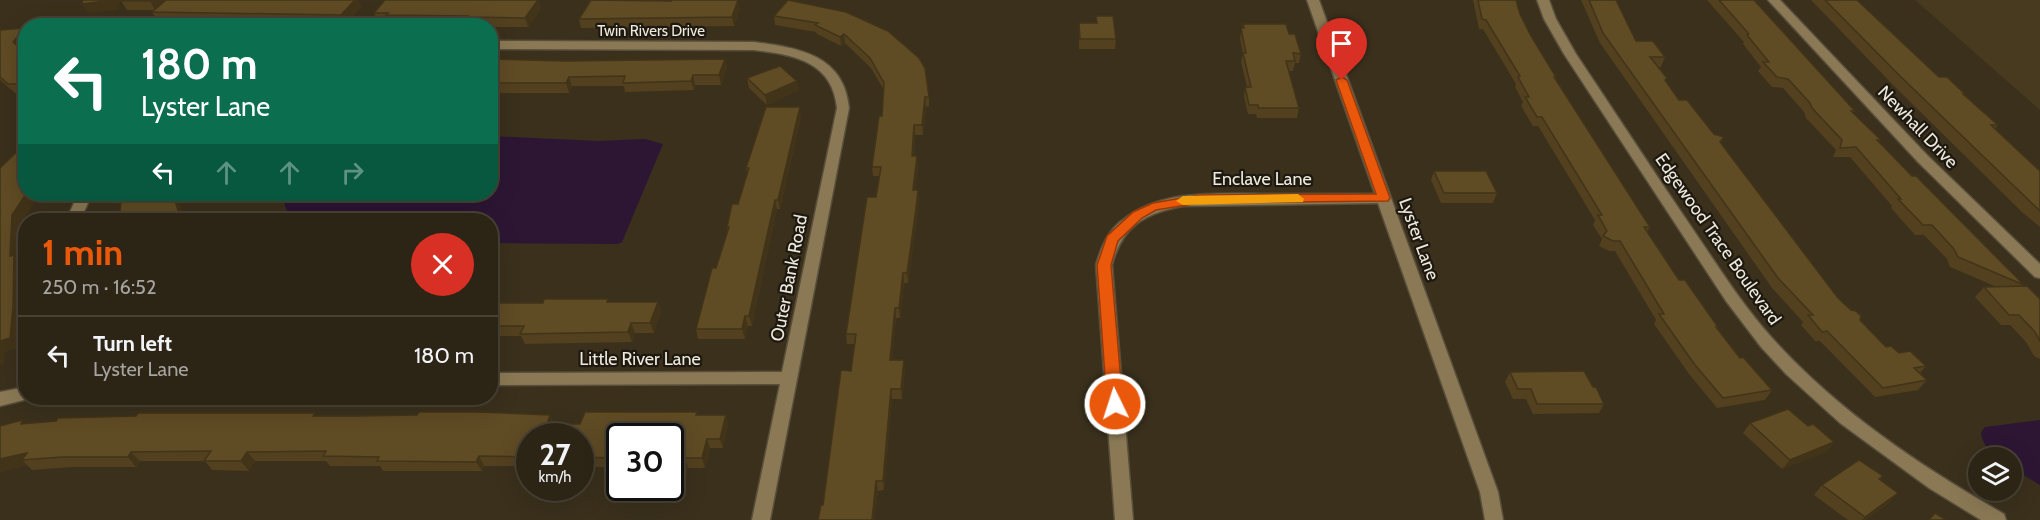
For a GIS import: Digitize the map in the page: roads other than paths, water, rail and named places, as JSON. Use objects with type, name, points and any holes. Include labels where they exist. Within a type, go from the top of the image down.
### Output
[{"type":"street","name":"Lyster Lane","points":[[1313,0],[1489,492],[1494,520]]},
{"type":"street","name":"Edgewood Trace Boulevard","points":[[1543,0],[1550,19],[1570,54],[1724,288],[1769,345],[1808,384],[1859,428],[1904,462],[1997,520]]},
{"type":"street","name":"Newhall Drive","points":[[1774,0],[1923,159],[2040,273]]},
{"type":"street","name":"Twin Rivers Drive","points":[[498,45],[754,46],[794,52],[809,58]]},
{"type":"street","name":"Outer Bank Road","points":[[761,520],[843,101],[840,85],[832,74],[809,58]]},
{"type":"street","name":"Enclave Lane","points":[[1124,520],[1104,265],[1112,240],[1137,215],[1153,207],[1177,201],[1384,198]]},
{"type":"street","name":"Little River Lane","points":[[498,379],[789,378]]},
{"type":"street","points":[[0,399],[18,395]]}]
